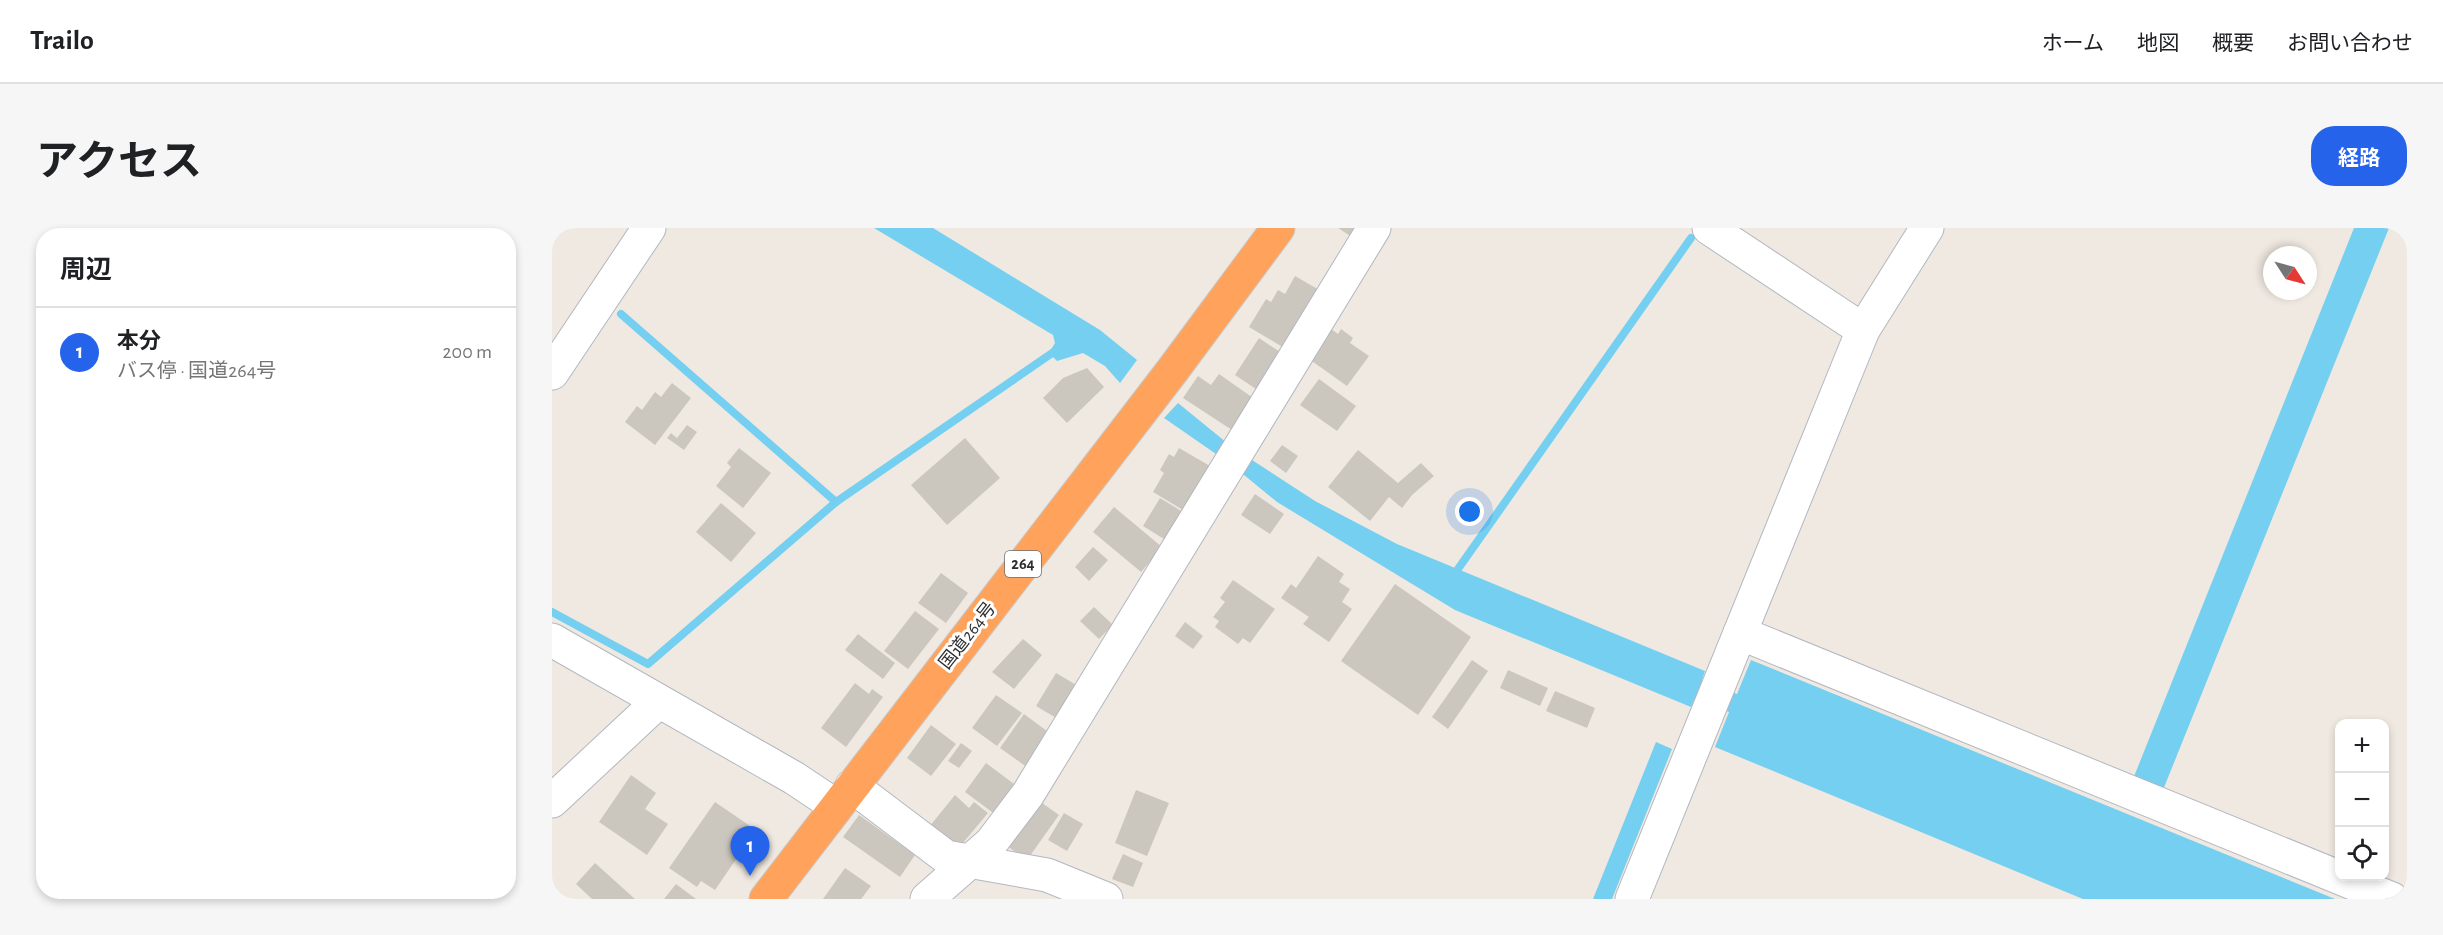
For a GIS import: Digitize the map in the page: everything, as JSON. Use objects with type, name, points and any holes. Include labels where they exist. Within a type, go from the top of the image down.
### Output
[{"type":"highway","name":"国道264号","points":[[766,899],[1165,381],[1278,228]]},
{"type":"street","points":[[552,373],[649,228]]},
{"type":"street","points":[[927,899],[991,843],[1028,794],[1374,228]]},
{"type":"street","points":[[1709,228],[1863,330]]},
{"type":"street","points":[[1632,899],[1863,330],[1927,228]]},
{"type":"street","points":[[1740,633],[2392,899]]},
{"type":"street","points":[[552,640],[794,778],[844,796],[946,856],[1047,875],[1106,899]]},
{"type":"street","points":[[552,801],[658,702]]},
{"type":"water","points":[[874,228],[933,228],[1100,330],[1137,360],[1120,383],[1105,366],[1083,353],[1057,361],[1049,353],[1055,343],[1053,335]]},
{"type":"water","points":[[2354,228],[2389,228],[2163,790],[2133,779]]},
{"type":"water","points":[[1178,403],[1232,447],[1315,501],[1397,544],[1705,671],[1702,680],[1737,694],[1751,660],[2335,899],[2083,899],[1715,747],[1729,712],[1695,698],[1691,707],[1455,610],[1277,502],[1232,465],[1164,418]]},
{"type":"water","points":[[1656,742],[1672,749],[1612,899],[1593,899]]},
{"type":"building","points":[[1338,228],[1358,228],[1352,237]]},
{"type":"building","points":[[1295,276],[1321,291],[1286,349],[1249,327],[1266,299],[1271,302],[1278,290],[1285,294]]},
{"type":"building","points":[[1331,329],[1338,334],[1341,329],[1353,338],[1350,343],[1369,356],[1347,386],[1309,359]]},
{"type":"building","points":[[1259,338],[1280,352],[1256,389],[1235,375]]},
{"type":"building","points":[[1087,368],[1104,387],[1067,423],[1043,398],[1063,378]]},
{"type":"building","points":[[1219,374],[1256,400],[1235,432],[1183,398],[1198,376],[1211,385]]},
{"type":"building","points":[[1319,379],[1356,406],[1337,431],[1300,405]]},
{"type":"building","points":[[672,383],[691,398],[655,445],[625,422],[637,406],[642,410],[655,392],[661,397]]},
{"type":"building","points":[[687,425],[697,432],[684,450],[667,438],[671,433],[677,438]]},
{"type":"building","points":[[965,438],[1000,478],[947,525],[911,485]]},
{"type":"building","points":[[1282,445],[1298,456],[1286,473],[1270,461]]},
{"type":"building","points":[[739,448],[771,473],[743,508],[716,486],[731,467],[727,463]]},
{"type":"building","points":[[1179,448],[1210,466],[1183,510],[1153,492],[1164,473],[1160,470],[1169,454],[1174,457]]},
{"type":"building","points":[[1358,450],[1398,483],[1421,463],[1434,476],[1412,495],[1402,508],[1389,497],[1370,521],[1328,487]]},
{"type":"building","points":[[1255,494],[1284,514],[1270,534],[1241,515]]},
{"type":"building","points":[[1160,498],[1186,514],[1169,542],[1143,526]]},
{"type":"building","points":[[721,503],[756,533],[731,562],[696,532]]},
{"type":"building","points":[[1114,507],[1162,547],[1141,572],[1093,532]]},
{"type":"building","points":[[1093,547],[1108,560],[1089,581],[1075,567]]},
{"type":"building","points":[[1318,556],[1344,574],[1339,582],[1350,589],[1342,602],[1352,609],[1329,642],[1303,624],[1309,617],[1281,598],[1291,584],[1296,588]]},
{"type":"building","points":[[941,573],[968,593],[946,623],[918,603]]},
{"type":"building","points":[[1233,580],[1275,609],[1250,643],[1243,638],[1238,644],[1215,627],[1219,621],[1213,617],[1225,602],[1220,598]]},
{"type":"building","points":[[1395,584],[1471,637],[1418,715],[1341,661]]},
{"type":"building","points":[[1094,607],[1113,625],[1099,639],[1080,621]]},
{"type":"building","points":[[915,611],[939,629],[908,669],[884,651]]},
{"type":"building","points":[[1185,622],[1203,636],[1193,649],[1175,636]]},
{"type":"building","points":[[858,634],[895,663],[883,679],[845,650]]},
{"type":"building","points":[[1023,639],[1042,655],[1014,689],[992,672]]},
{"type":"building","points":[[1472,660],[1488,671],[1448,729],[1432,717]]},
{"type":"building","points":[[1508,670],[1548,688],[1540,706],[1500,688]]},
{"type":"building","points":[[1056,673],[1078,686],[1058,719],[1036,706]]},
{"type":"building","points":[[855,683],[869,694],[872,689],[883,697],[846,747],[821,728]]},
{"type":"building","points":[[1555,691],[1595,708],[1587,728],[1546,711]]},
{"type":"building","points":[[996,695],[1022,713],[997,746],[972,728]]},
{"type":"building","points":[[1024,714],[1055,737],[1031,770],[1000,748]]},
{"type":"building","points":[[931,725],[956,744],[931,776],[907,758]]},
{"type":"building","points":[[961,743],[972,751],[959,768],[948,761]]},
{"type":"building","points":[[986,763],[1018,787],[996,815],[965,792]]},
{"type":"building","points":[[631,775],[656,793],[645,809],[668,824],[647,855],[599,822]]},
{"type":"building","points":[[1136,790],[1169,803],[1147,856],[1115,843]]},
{"type":"building","points":[[955,795],[969,808],[974,802],[988,813],[957,850],[929,827]]},
{"type":"building","points":[[1038,800],[1059,815],[1027,860],[1007,846]]},
{"type":"building","points":[[715,802],[756,830],[715,890],[701,881],[697,887],[669,868]]},
{"type":"building","points":[[1064,813],[1083,824],[1067,851],[1048,840]]},
{"type":"building","points":[[859,815],[915,855],[900,877],[843,837]]},
{"type":"building","points":[[1123,854],[1143,863],[1133,887],[1112,879]]},
{"type":"building","points":[[595,863],[635,899],[592,899],[576,884]]},
{"type":"building","points":[[845,868],[871,886],[861,899],[823,899]]},
{"type":"building","points":[[676,884],[696,899],[664,899]]},
{"type":"waterway","points":[[1458,569],[1691,238]]},
{"type":"waterway","points":[[621,314],[836,502]]},
{"type":"waterway","points":[[552,612],[648,664],[836,502],[1058,349]]},
{"type":"place","name":"本分","points":[[750,876]]}]
